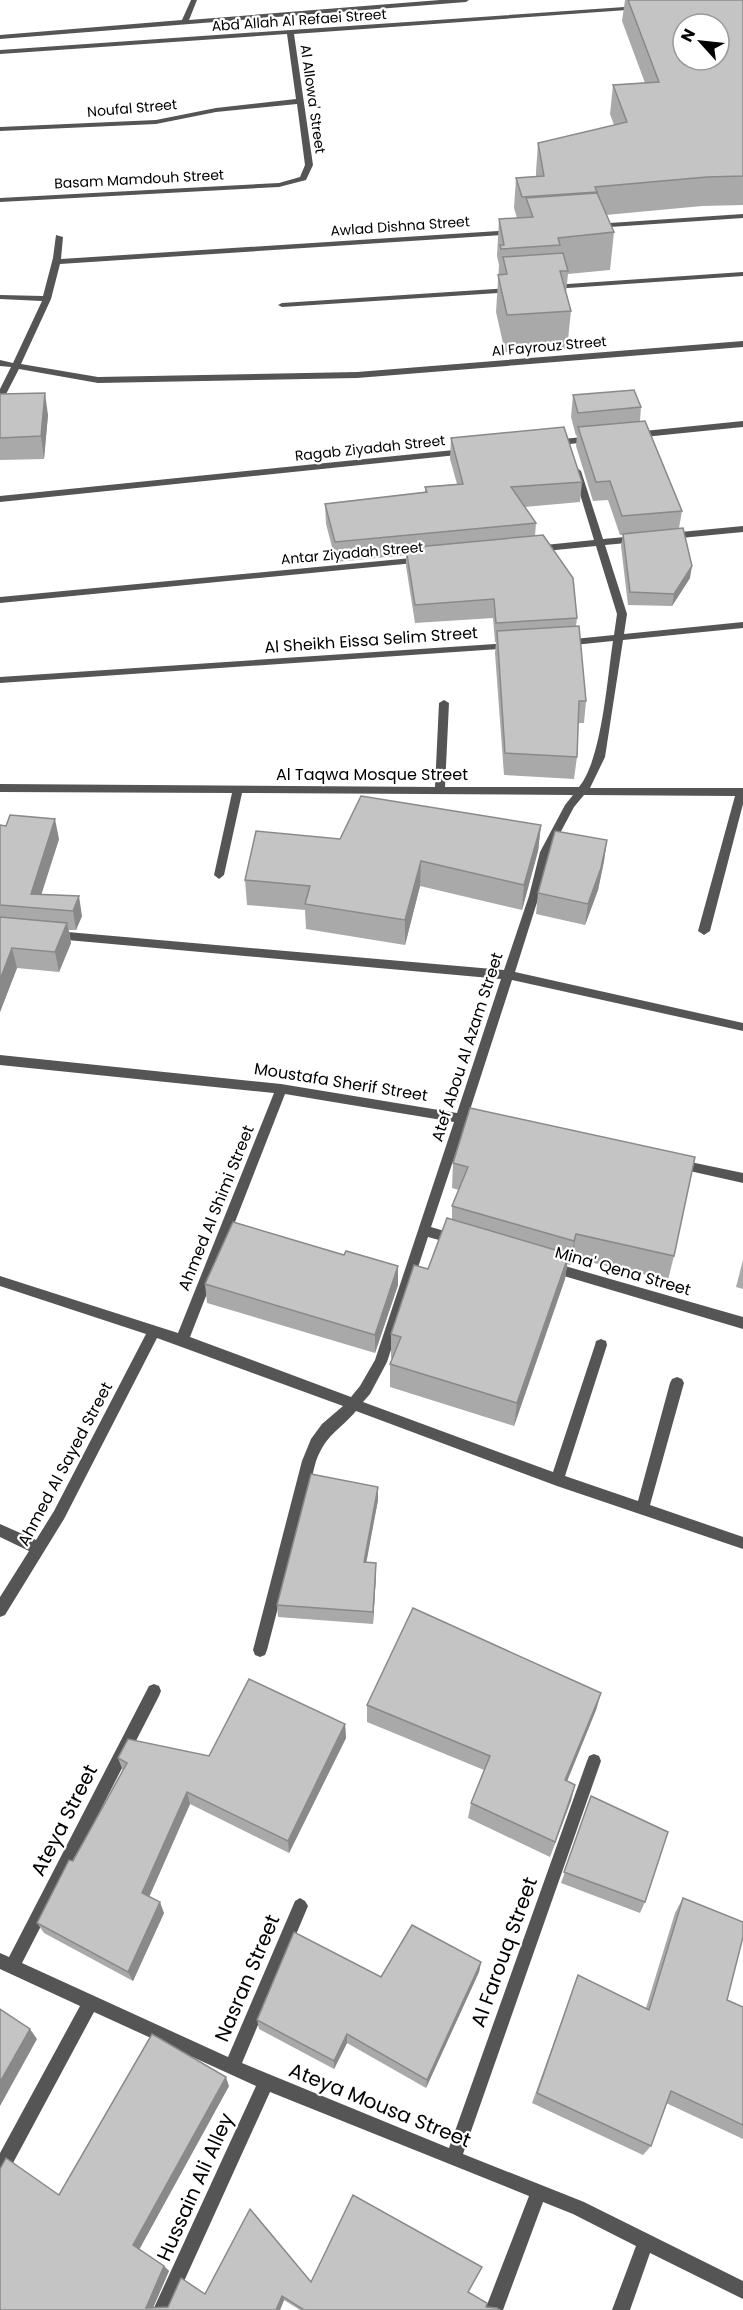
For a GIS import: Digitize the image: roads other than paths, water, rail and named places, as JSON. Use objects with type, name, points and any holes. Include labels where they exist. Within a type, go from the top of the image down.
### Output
[{"type":"street","points":[[186,22],[194,0]]},
{"type":"street","name":"Abd Allah Al Refaei Street","points":[[0,37],[466,0]]},
{"type":"street","name":"Abd Allah Al Refaei Street","points":[[0,52],[650,8]]},
{"type":"street","name":"Al Allowa' Street","points":[[279,185],[303,178],[309,165],[290,33]]},
{"type":"street","name":"Noufal Street","points":[[0,129],[156,122],[216,110],[300,101]]},
{"type":"street","name":"Basam Mamdouh Street","points":[[0,200],[279,185]]},
{"type":"street","points":[[590,227],[743,216]]},
{"type":"street","name":"Awlad Dishna Street","points":[[58,262],[519,231]]},
{"type":"street","points":[[0,398],[47,299],[58,262],[59,237]]},
{"type":"street","points":[[542,288],[743,274]]},
{"type":"street","points":[[282,305],[519,290]]},
{"type":"street","points":[[0,297],[47,299]]},
{"type":"street","name":"Al Fayrouz Street","points":[[0,363],[16,363],[98,380],[357,375],[743,344]]},
{"type":"street","points":[[626,436],[743,424]]},
{"type":"street","points":[[544,444],[571,453],[603,438]]},
{"type":"street","name":"Ragab Ziyadah Street","points":[[0,499],[473,451]]},
{"type":"street","name":"Atef Abou Al Azam Street","points":[[260,1650],[309,1461],[316,1443],[327,1428],[343,1416],[365,1390],[381,1362],[534,896],[545,852],[570,805],[589,782],[600,757],[622,614],[571,453]]},
{"type":"street","points":[[655,537],[743,529]]},
{"type":"street","points":[[529,549],[644,538]]},
{"type":"street","name":"Antar Ziyadah Street","points":[[0,600],[435,558]]},
{"type":"street","points":[[558,643],[618,639],[743,625]]},
{"type":"street","name":"Al Sheikh Eissa Selim Street","points":[[0,680],[523,645]]},
{"type":"street","points":[[440,790],[444,703]]},
{"type":"street","name":"Al Taqwa Mosque Street","points":[[0,788],[742,792]]},
{"type":"street","points":[[219,875],[238,789]]},
{"type":"street","points":[[704,932],[742,792]]},
{"type":"street","points":[[47,934],[507,975],[743,1028]]},
{"type":"street","name":"Moustafa Sherif Street","points":[[0,1060],[169,1075],[366,1100],[483,1124]]},
{"type":"street","name":"Ahmed Al Shimi Street","points":[[182,1340],[281,1089]]},
{"type":"street","points":[[664,1161],[743,1178]]},
{"type":"street","points":[[424,1230],[470,1244]]},
{"type":"street","name":"Mina' Qena Street","points":[[538,1263],[743,1323]]},
{"type":"street","points":[[0,1281],[182,1340],[557,1480],[743,1543]]},
{"type":"street","name":"Ahmed Al Sayed Street","points":[[0,1610],[39,1549],[154,1331]]},
{"type":"street","points":[[557,1480],[601,1345]]},
{"type":"street","points":[[642,1509],[677,1383]]},
{"type":"street","points":[[0,1530],[39,1549]]},
{"type":"street","name":"Ateya Street","points":[[6,1964],[154,1692]]},
{"type":"street","name":"Al Farouq Street","points":[[454,2157],[594,1761]]},
{"type":"street","name":"Nasran Street","points":[[232,2067],[300,1906]]},
{"type":"street","name":"Ateya Mousa Street","points":[[6,1964],[266,2082],[578,2208],[743,2290]]},
{"type":"street","points":[[0,2170],[90,2003]]},
{"type":"street","name":"Hussain Ali Alley","points":[[162,2310],[266,2082]]},
{"type":"street","points":[[494,2310],[539,2192]]},
{"type":"street","points":[[621,2310],[646,2242]]}]
